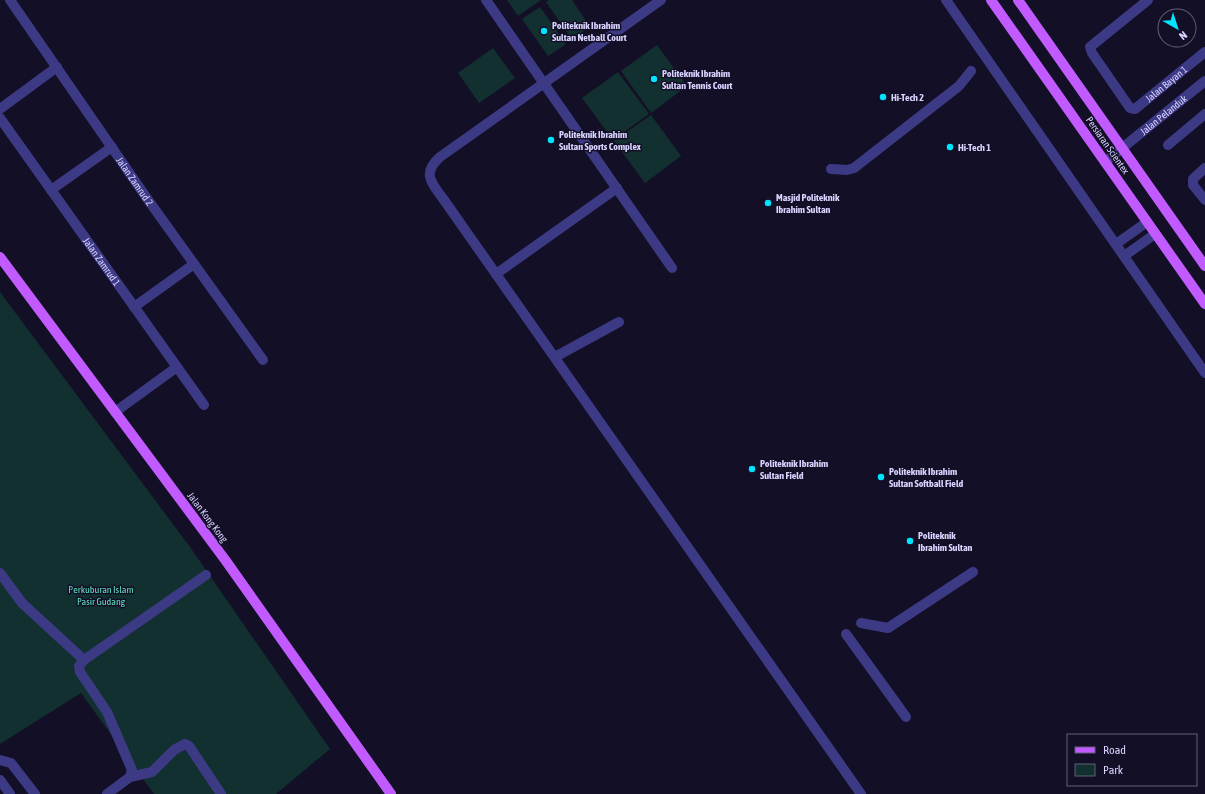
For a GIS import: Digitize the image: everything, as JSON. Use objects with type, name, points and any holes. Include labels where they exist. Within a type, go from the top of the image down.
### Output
[{"type":"main road","name":"Persiaran Scientex","points":[[990,0],[1205,304]]},
{"type":"main road","name":"Persiaran Scientex","points":[[1018,0],[1205,266]]},
{"type":"main road","name":"Jalan Kong Kong","points":[[0,257],[226,561],[391,794]]},
{"type":"main road","points":[[382,782],[385,794]]},
{"type":"street","name":"Jalan Zamrud 2","points":[[10,0],[194,264],[263,360]]},
{"type":"street","points":[[486,0],[672,268]]},
{"type":"street","points":[[661,0],[440,157],[432,164],[429,171],[432,184],[861,794]]},
{"type":"street","points":[[946,0],[1205,373]]},
{"type":"street","name":"Jalan Bayan 1","points":[[1148,0],[1090,47],[1092,53],[1130,108],[1135,109],[1205,52]]},
{"type":"street","points":[[0,109],[57,67]]},
{"type":"street","points":[[831,169],[847,170],[854,168],[959,86],[971,72]]},
{"type":"street","name":"Jalan Pelanduk","points":[[1105,162],[1123,149],[1205,81]]},
{"type":"street","points":[[1168,145],[1205,114]]},
{"type":"street","name":"Jalan Zamrud 1","points":[[0,118],[204,405]]},
{"type":"street","points":[[51,190],[112,147]]},
{"type":"street","points":[[1205,168],[1193,179],[1193,185],[1205,200]]},
{"type":"street","points":[[496,274],[617,188]]},
{"type":"street","points":[[1116,244],[1147,222]]},
{"type":"street","points":[[1124,256],[1155,234]]},
{"type":"street","points":[[134,307],[194,264]]},
{"type":"street","points":[[555,357],[619,322]]},
{"type":"street","points":[[115,412],[177,367]]},
{"type":"street","points":[[861,623],[888,628],[973,572]]},
{"type":"street","points":[[0,573],[22,603],[84,660]]},
{"type":"street","points":[[130,777],[132,770],[129,760],[107,712],[80,672],[79,666],[84,660],[206,575]]},
{"type":"street","points":[[846,634],[906,717]]},
{"type":"street","points":[[107,794],[130,777],[152,772],[174,750],[185,744],[189,746],[221,794]]},
{"type":"street","points":[[0,760],[11,763],[35,794]]},
{"type":"street","points":[[0,780],[10,794]]},
{"type":"green space","points":[[507,0],[541,0],[518,16]]},
{"type":"green space","name":"Politeknik Ibrahim Sultan Netball Court","points":[[549,0],[572,0],[590,27],[572,39],[546,2]]},
{"type":"green space","name":"Politeknik Ibrahim Sultan Netball Court","points":[[540,7],[566,44],[548,56],[522,19]]},
{"type":"green space","name":"Politeknik Ibrahim Sultan Tennis Court","points":[[657,45],[687,86],[651,113],[621,71]]},
{"type":"green space","points":[[493,48],[515,78],[479,103],[458,73]]},
{"type":"green space","name":"Politeknik Ibrahim Sultan Tennis Court","points":[[618,72],[649,114],[613,140],[582,98]]},
{"type":"green space","name":"Politeknik Ibrahim Sultan Tennis Court","points":[[651,115],[681,156],[645,183],[614,141]]},
{"type":"green space","name":"Perkuburan Islam Pasir Gudang","points":[[0,292],[190,547],[330,749],[276,794],[154,794],[81,693],[0,744]]},
{"type":"place","name":"Politeknik Ibrahim Sultan Netball Court","points":[[544,31]]},
{"type":"place","name":"Politeknik Ibrahim Sultan Tennis Court","points":[[654,79]]},
{"type":"place","name":"Hi-Tech 2","points":[[883,97]]},
{"type":"place","name":"Politeknik Ibrahim Sultan Sports Complex","points":[[551,140]]},
{"type":"place","name":"Hi-Tech 1","points":[[950,147]]},
{"type":"place","name":"Masjid Politeknik Ibrahim Sultan","points":[[768,203]]},
{"type":"place","name":"Politeknik Ibrahim Sultan Field","points":[[752,469]]},
{"type":"place","name":"Politeknik Ibrahim Sultan Softball Field","points":[[881,477]]},
{"type":"place","name":"Politeknik Ibrahim Sultan","points":[[910,541]]}]
